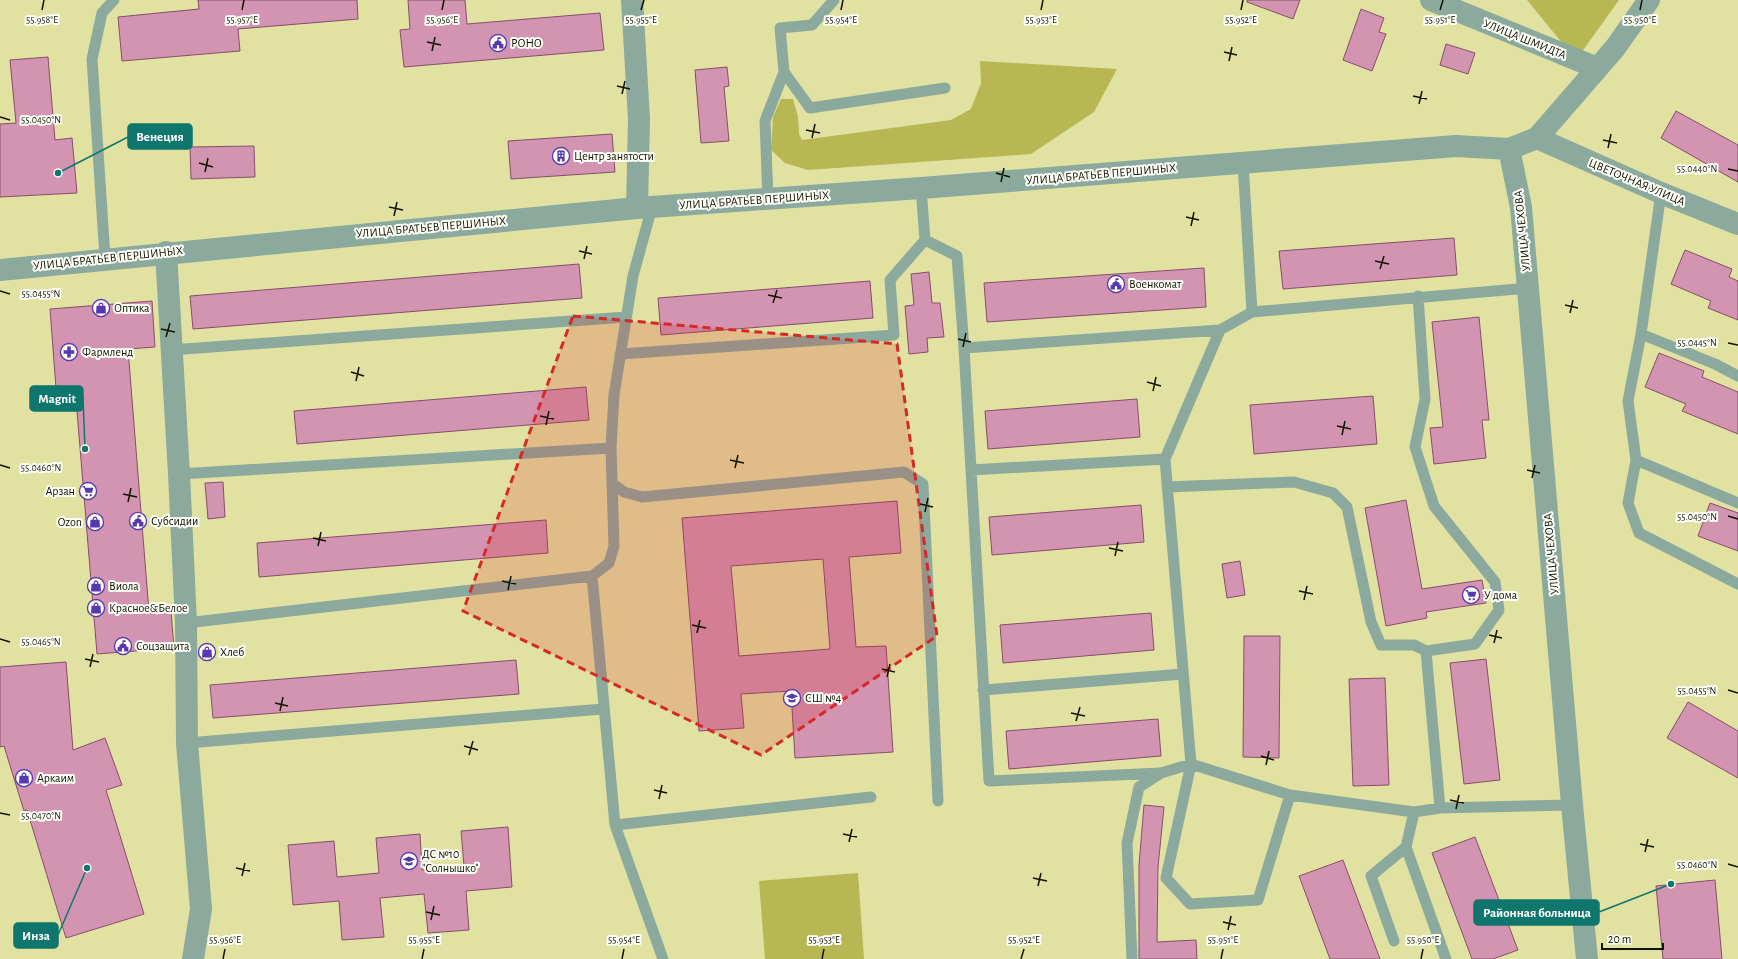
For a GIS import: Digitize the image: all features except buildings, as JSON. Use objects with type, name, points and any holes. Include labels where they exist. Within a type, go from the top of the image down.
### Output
[{"type":"street","points":[[632,0],[644,207]]},
{"type":"street","name":"УЛИЦА ШМИДТА","points":[[1431,0],[1597,68]]},
{"type":"street","points":[[1509,149],[1537,138],[1615,48],[1649,0]]},
{"type":"street","name":"ЦВЕТОЧНАЯ УЛИЦА","points":[[1537,138],[1661,193],[1738,224]]},
{"type":"street","name":"УЛИЦА БРАТЬЕВ ПЕРШИНЫХ","points":[[0,270],[166,252],[644,207],[921,188],[1456,146],[1509,149]]},
{"type":"street","name":"УЛИЦА ЧЕХОВА","points":[[1509,149],[1521,207],[1572,805],[1587,959]]},
{"type":"street","points":[[166,252],[186,623],[187,743],[201,909],[193,959]]},
{"type":"lane","points":[[105,258],[92,60],[102,13],[114,0]]},
{"type":"lane","points":[[768,199],[765,121],[784,72],[780,28],[812,25],[834,0]]},
{"type":"lane","points":[[784,72],[810,108],[945,88]]},
{"type":"lane","points":[[1243,163],[1252,312]]},
{"type":"lane","points":[[620,354],[894,335],[890,280],[925,240],[921,188]]},
{"type":"lane","points":[[1661,193],[1641,334],[1628,401],[1636,460],[1628,503],[1639,533],[1738,584]]},
{"type":"lane","points":[[186,623],[592,576],[609,563],[614,546],[611,448],[614,395],[644,207]]},
{"type":"lane","points":[[925,240],[957,256],[964,348],[989,781],[1161,773],[1191,764],[1290,795],[1414,812],[1440,808],[1572,805]]},
{"type":"lane","points":[[964,348],[1220,330],[1252,312],[1418,296],[1528,288]]},
{"type":"lane","points":[[1167,487],[1294,482],[1333,493],[1347,507],[1371,622],[1381,645],[1414,645],[1426,651],[1474,644],[1499,610],[1495,582],[1434,506],[1415,447],[1425,399],[1418,296]]},
{"type":"lane","points":[[171,350],[626,317]]},
{"type":"lane","points":[[1220,330],[1165,459],[1191,764],[1166,878],[1190,904],[1258,900],[1290,795]]},
{"type":"lane","points":[[1641,334],[1716,364],[1738,376]]},
{"type":"lane","points":[[179,474],[611,448]]},
{"type":"lane","points":[[971,470],[1165,459]]},
{"type":"lane","points":[[1636,460],[1738,503]]},
{"type":"lane","points":[[613,484],[624,492],[642,497],[904,472],[923,484],[938,801]]},
{"type":"lane","points":[[592,576],[603,709],[615,825],[663,959]]},
{"type":"lane","points":[[1426,651],[1440,808]]},
{"type":"lane","points":[[983,690],[1184,674]]},
{"type":"lane","points":[[187,743],[603,709]]},
{"type":"lane","points":[[1132,959],[1127,843],[1139,787],[1161,773]]},
{"type":"lane","points":[[615,825],[871,797]]},
{"type":"lane","points":[[1414,812],[1406,847],[1446,959]]},
{"type":"lane","points":[[1394,941],[1371,876],[1406,847]]},
{"type":"highlighted area","points":[[573,316],[897,344],[937,636],[761,755],[463,611]]},
{"type":"shaded area","points":[[1527,0],[1619,0],[1576,60]]},
{"type":"shaded area","points":[[980,61],[1117,69],[1094,112],[1031,154],[808,170],[785,163],[771,150],[773,117],[781,99],[793,99],[798,116],[799,134],[802,140],[951,120],[971,109],[981,83]]},
{"type":"shaded area","points":[[858,873],[864,959],[765,959],[759,881]]},
{"type":"place","name":"РОНО","points":[[498,43]]},
{"type":"place","name":"Центр занятости","points":[[561,156]]},
{"type":"place","name":"Венеция","points":[[58,173]]},
{"type":"place","name":"Военкомат","points":[[1116,284]]},
{"type":"place","name":"Оптика","points":[[101,308]]},
{"type":"place","name":"Фармленд","points":[[69,352]]},
{"type":"place","name":"Magnit","points":[[85,449]]},
{"type":"place","name":"Арзан","points":[[88,491]]},
{"type":"place","name":"Субсидии","points":[[138,521]]},
{"type":"place","name":"Ozon","points":[[95,522]]},
{"type":"place","name":"Виола","points":[[96,586]]},
{"type":"place","name":"У дома","points":[[1471,595]]},
{"type":"place","name":"Красное&Белое","points":[[96,608]]},
{"type":"place","name":"Соцзащита","points":[[123,646]]},
{"type":"place","name":"Хлеб","points":[[207,652]]},
{"type":"place","name":"СШ №4","points":[[792,698]]},
{"type":"place","name":"Аркаим","points":[[24,778]]},
{"type":"place","name":"ДС №10 \"Солнышко\"","points":[[409,861]]},
{"type":"place","name":"Инза","points":[[87,868]]},
{"type":"place","name":"Районная больница","points":[[1671,884]]}]
